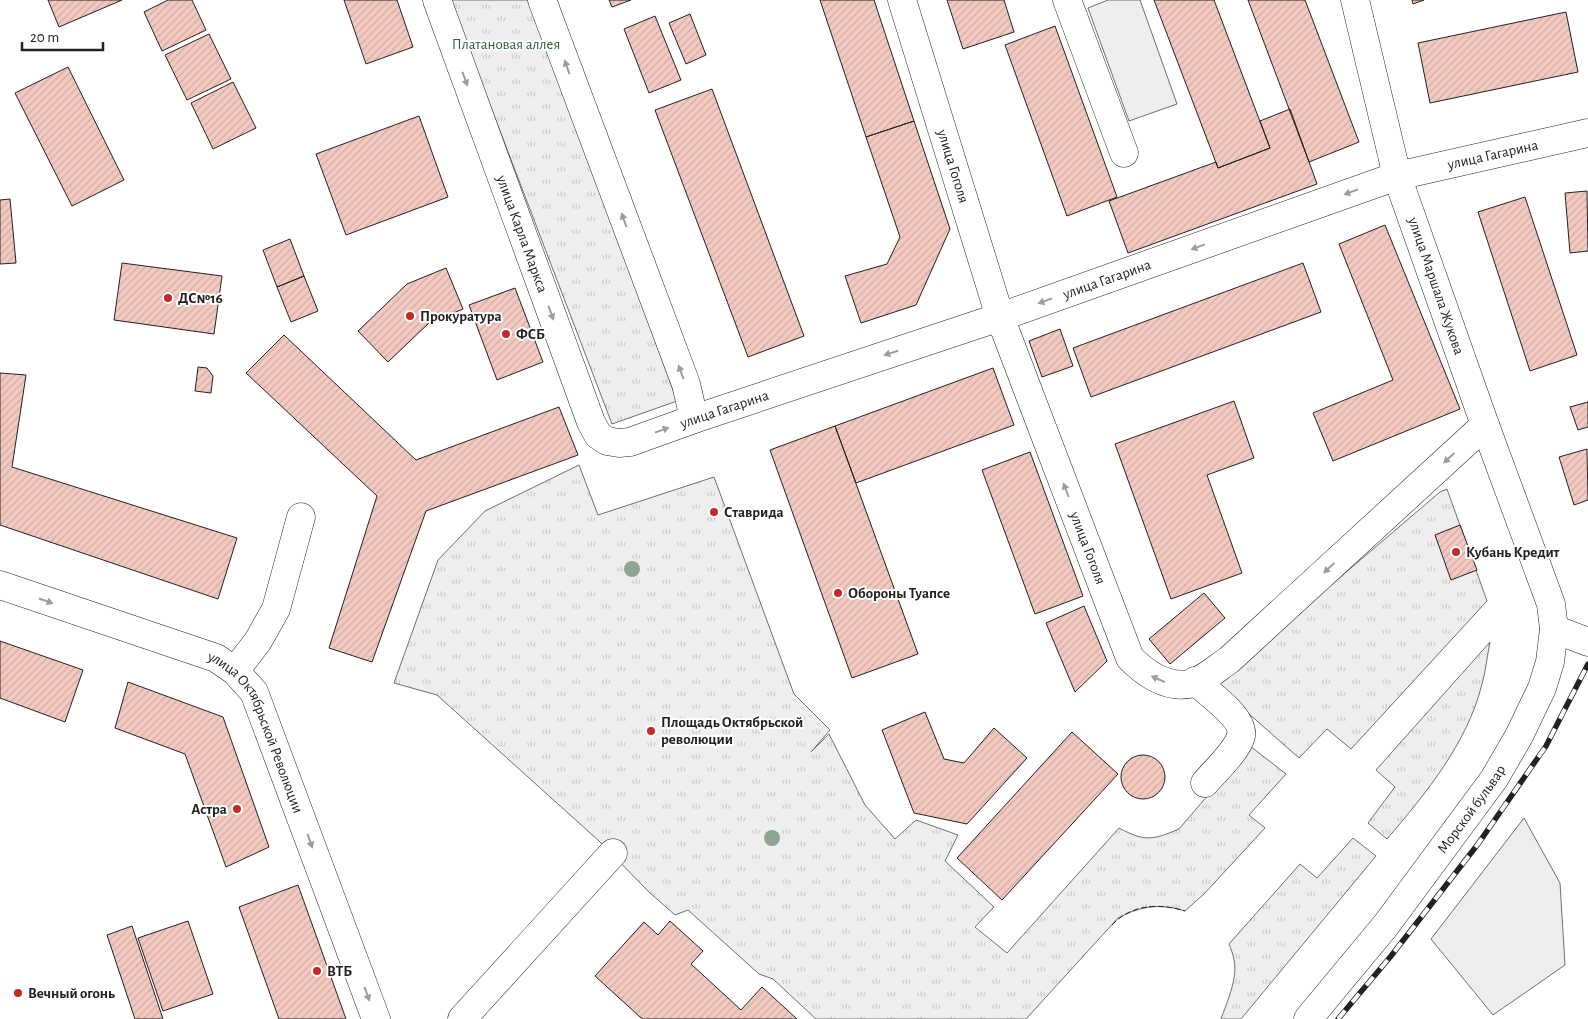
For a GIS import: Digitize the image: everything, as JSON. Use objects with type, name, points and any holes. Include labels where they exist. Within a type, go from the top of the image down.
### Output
[{"type":"street","name":"улица Карла Маркса","points":[[437,0],[591,422],[598,435],[607,441],[619,444],[630,442]]},
{"type":"street","points":[[542,0],[686,384],[694,419]]},
{"type":"street","name":"улица Гоголя","points":[[902,0],[1000,317],[1130,658],[1141,669],[1154,678],[1171,684],[1189,684],[1207,676],[1229,660],[1485,425]]},
{"type":"street","points":[[1067,0],[1124,153]]},
{"type":"street","name":"улица Маршала Жукова","points":[[1355,0],[1397,176],[1537,566]]},
{"type":"street","name":"улица Гагарина","points":[[630,442],[1000,317],[1397,176],[1588,133]]},
{"type":"street","points":[[235,670],[258,641],[276,609],[300,517]]},
{"type":"street","name":"Морской бульвар","points":[[1308,1019],[1386,925],[1494,779],[1519,736],[1542,688],[1550,662],[1554,629],[1550,604],[1537,566]]},
{"type":"street","name":"улица Октябрьской Революции","points":[[0,585],[216,658],[235,670],[254,692],[376,1019]]},
{"type":"street","points":[[1554,629],[1588,642]]},
{"type":"street","points":[[1195,682],[1234,716],[1241,726],[1241,736],[1237,746],[1205,783]]},
{"type":"street","points":[[462,1019],[613,853]]},
{"type":"green space","name":"Платановая аллея","points":[[450,0],[530,0],[677,401],[612,424]]},
{"type":"green space","points":[[1108,0],[1140,0],[1177,104],[1129,121],[1088,8]]},
{"type":"green space","points":[[579,465],[598,515],[714,477],[794,694],[830,730],[811,752],[829,734],[865,805],[895,839],[916,820],[958,835],[945,861],[994,907],[975,927],[1007,953],[1119,828],[1136,836],[1149,838],[1179,829],[1250,746],[1286,774],[1249,815],[1265,828],[1204,894],[1185,911],[1167,907],[1151,907],[1143,908],[1118,918],[1026,1019],[816,1019],[773,979],[759,974],[688,910],[675,915],[649,892],[599,841],[437,695],[394,683],[438,560],[485,511]]},
{"type":"green space","points":[[1447,489],[1487,601],[1351,749],[1327,729],[1299,758],[1215,684],[1440,492]]},
{"type":"green space","points":[[1490,642],[1485,674],[1475,706],[1456,747],[1430,786],[1387,839],[1368,823],[1395,787],[1376,770]]},
{"type":"green space","points":[[1353,838],[1376,856],[1241,1019],[1221,1019],[1231,990],[1235,967],[1229,944],[1300,864],[1317,878]]},
{"type":"shaded area","points":[[1524,818],[1560,883],[1565,965],[1493,1015],[1431,939]]},
{"type":"building","points":[[48,0],[122,0],[59,27]]},
{"type":"building","points":[[168,0],[192,0],[206,30],[162,51],[144,12]]},
{"type":"building","points":[[344,0],[397,0],[413,47],[366,64]]},
{"type":"building","points":[[609,0],[631,0],[612,7]]},
{"type":"building","points":[[820,0],[874,0],[914,121],[866,137]]},
{"type":"building","points":[[947,0],[1004,0],[1014,32],[963,49]]},
{"type":"building","points":[[1154,0],[1214,0],[1270,148],[1218,168]]},
{"type":"building","points":[[1248,0],[1305,0],[1359,142],[1309,162]]},
{"type":"building","points":[[1412,0],[1424,0],[1413,4]]},
{"type":"building","points":[[1566,12],[1578,72],[1430,103],[1418,43]]},
{"type":"building","points":[[690,14],[706,55],[686,64],[669,23]]},
{"type":"building","points":[[655,16],[681,80],[649,93],[624,29]]},
{"type":"building","points":[[1055,26],[1117,197],[1067,216],[1005,45]]},
{"type":"building","points":[[209,34],[231,79],[187,100],[165,55]]},
{"type":"building","points":[[68,67],[124,180],[72,206],[15,93]]},
{"type":"building","points":[[233,82],[256,128],[213,149],[191,103]]},
{"type":"building","points":[[712,89],[804,336],[748,357],[655,110]]},
{"type":"building","points":[[1290,109],[1317,184],[1128,253],[1109,201],[1216,162],[1218,168],[1270,148],[1260,121]]},
{"type":"building","points":[[419,116],[448,197],[346,235],[316,154]]},
{"type":"building","points":[[914,121],[950,229],[916,305],[861,323],[845,276],[887,264],[900,237],[866,137]]},
{"type":"building","points":[[1587,191],[1588,251],[1570,253],[1565,193]]},
{"type":"building","points":[[1525,197],[1577,355],[1530,371],[1478,212]]},
{"type":"building","points":[[10,199],[16,263],[0,264],[0,200]]},
{"type":"building","points":[[1385,225],[1460,409],[1333,461],[1313,413],[1393,380],[1339,244]]},
{"type":"building","points":[[290,239],[304,276],[277,287],[263,250]]},
{"type":"building","name":"ДС№16","points":[[122,263],[222,276],[214,334],[114,320]]},
{"type":"building","points":[[1303,263],[1321,312],[1091,397],[1073,348]]},
{"type":"building","name":"Прокуратура","points":[[446,268],[463,309],[429,323],[388,362],[358,331],[407,284]]},
{"type":"building","points":[[304,276],[318,311],[291,322],[277,287]]},
{"type":"building","name":"ФСБ","points":[[515,288],[543,362],[497,380],[469,305]]},
{"type":"building","points":[[1060,329],[1073,366],[1042,377],[1029,341]]},
{"type":"building","points":[[284,335],[416,460],[559,407],[578,455],[426,511],[372,662],[329,648],[377,496],[246,373]]},
{"type":"building","points":[[198,367],[207,368],[213,376],[211,393],[195,391]]},
{"type":"building","points":[[993,368],[1014,425],[856,483],[835,426]]},
{"type":"building","points":[[0,373],[26,375],[12,467],[237,538],[218,599],[0,525]]},
{"type":"building","points":[[1234,401],[1254,458],[1207,475],[1242,573],[1171,599],[1115,444]]},
{"type":"building","points":[[1588,402],[1588,427],[1578,430],[1570,407]]},
{"type":"building","points":[[835,426],[918,654],[852,678],[770,450]]},
{"type":"building","points":[[1587,449],[1588,500],[1574,505],[1559,457]]},
{"type":"building","points":[[1030,452],[1083,596],[1035,614],[982,470]]},
{"type":"building","name":"Кубань Кредит","points":[[1460,525],[1477,570],[1451,580],[1435,535]]},
{"type":"building","points":[[1204,593],[1225,618],[1170,664],[1149,639]]},
{"type":"building","points":[[1084,606],[1107,661],[1075,692],[1046,623]]},
{"type":"building","points":[[0,641],[83,670],[65,722],[0,698]]},
{"type":"building","points":[[128,682],[223,717],[269,847],[226,867],[185,754],[115,728]]},
{"type":"building","points":[[925,712],[944,759],[964,763],[994,728],[1027,758],[967,824],[914,813],[882,730]]},
{"type":"building","points":[[1072,732],[1118,774],[1002,900],[957,858]]},
{"type":"building","points":[[1143,755],[1155,759],[1161,765],[1165,777],[1161,789],[1155,795],[1143,799],[1131,795],[1125,789],[1121,777],[1125,765],[1131,759]]},
{"type":"building","points":[[298,885],[346,1019],[279,1019],[239,907]]},
{"type":"building","points":[[188,921],[213,994],[163,1011],[138,938]]},
{"type":"building","points":[[670,921],[703,951],[691,964],[741,1010],[762,987],[797,1019],[643,1019],[640,1017],[595,976],[644,922],[658,935]]},
{"type":"building","points":[[132,926],[163,1019],[135,1019],[107,935]]},
{"type":"railway","points":[[1338,1019],[1391,956],[1478,844],[1546,746],[1588,664]]},
{"type":"fence","points":[[1112,925],[1128,913],[1146,907],[1166,907],[1185,911]]},
{"type":"place","name":"ДС№16","points":[[168,298]]},
{"type":"place","name":"Прокуратура","points":[[410,316]]},
{"type":"place","name":"ФСБ","points":[[506,334]]},
{"type":"place","name":"Ставрида","points":[[714,512]]},
{"type":"place","name":"Кубань Кредит","points":[[1456,552]]},
{"type":"place","name":"Обороны Туапсе","points":[[838,593]]},
{"type":"place","name":"Площадь Октябрьской революции","points":[[651,731]]},
{"type":"place","name":"Астра","points":[[237,809]]},
{"type":"place","name":"ВТБ","points":[[317,971]]},
{"type":"place","name":"Вечный огонь","points":[[18,993]]}]
